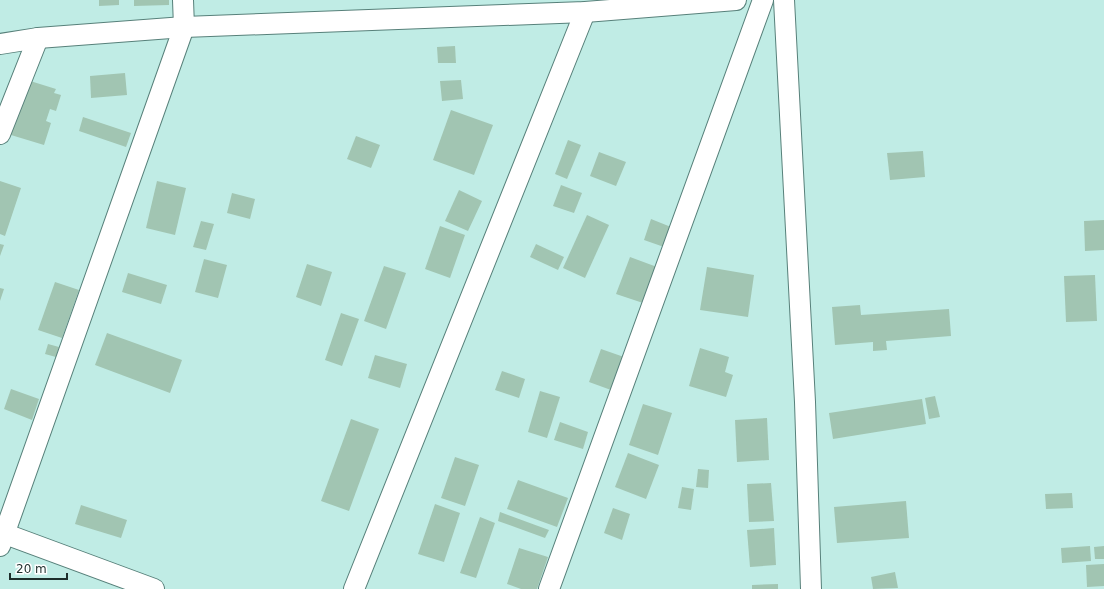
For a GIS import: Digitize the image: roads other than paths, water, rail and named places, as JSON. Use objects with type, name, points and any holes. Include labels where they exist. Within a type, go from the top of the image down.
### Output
[{"type":"street","points":[[154,589],[1,537],[184,27],[183,0]]},
{"type":"street","points":[[0,44],[38,38],[184,27],[585,12],[736,0]]},
{"type":"street","points":[[549,589],[763,0]]},
{"type":"street","points":[[784,0],[805,402],[810,589]]},
{"type":"street","points":[[354,589],[585,12]]},
{"type":"street","points":[[0,134],[38,38]]}]
